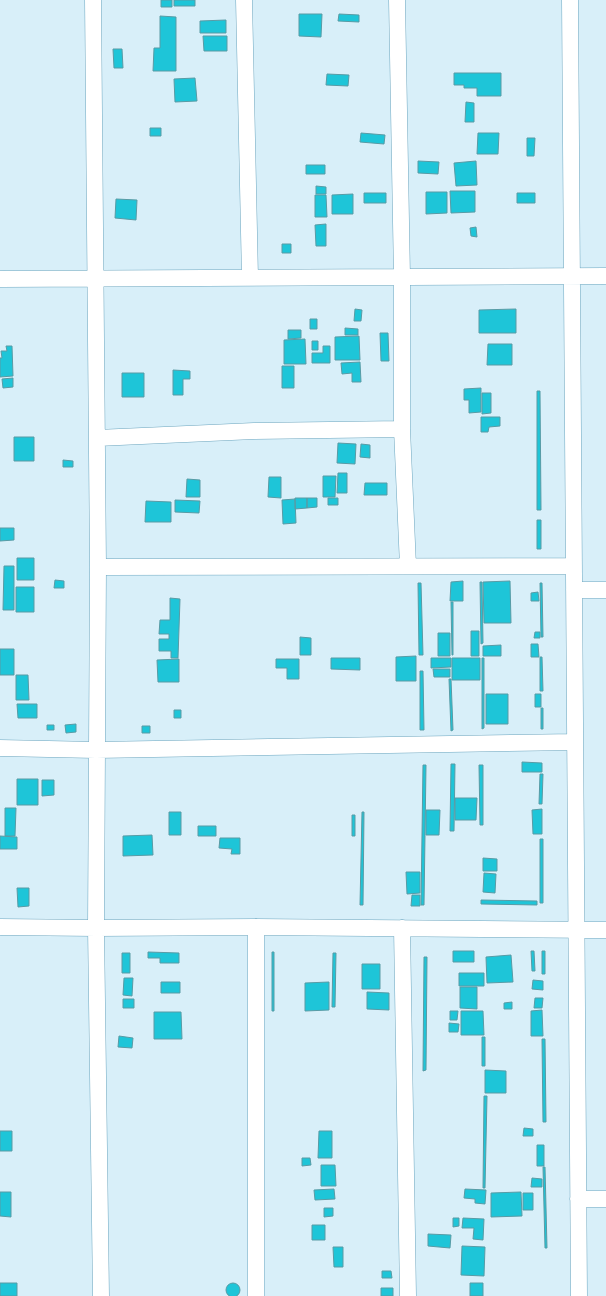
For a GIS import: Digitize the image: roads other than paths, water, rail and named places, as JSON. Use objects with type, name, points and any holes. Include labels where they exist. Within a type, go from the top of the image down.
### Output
[{"type":"street","points":[[93,0],[98,567],[96,928],[101,1296]]},
{"type":"street","points":[[244,0],[250,278]]},
{"type":"street","points":[[397,0],[402,277],[402,429],[408,566]]},
{"type":"street","points":[[570,0],[579,1296]]},
{"type":"street","points":[[0,279],[606,276]]},
{"type":"street","points":[[97,438],[254,431],[402,429]]},
{"type":"street","points":[[98,567],[574,566]]},
{"type":"street","points":[[574,590],[606,590]]},
{"type":"street","points":[[0,748],[96,750],[575,742]]},
{"type":"street","points":[[0,927],[256,927],[606,930]]},
{"type":"street","points":[[256,927],[256,1296]]},
{"type":"street","points":[[402,928],[408,1296]]},
{"type":"street","points":[[578,1200],[606,1200]]}]
